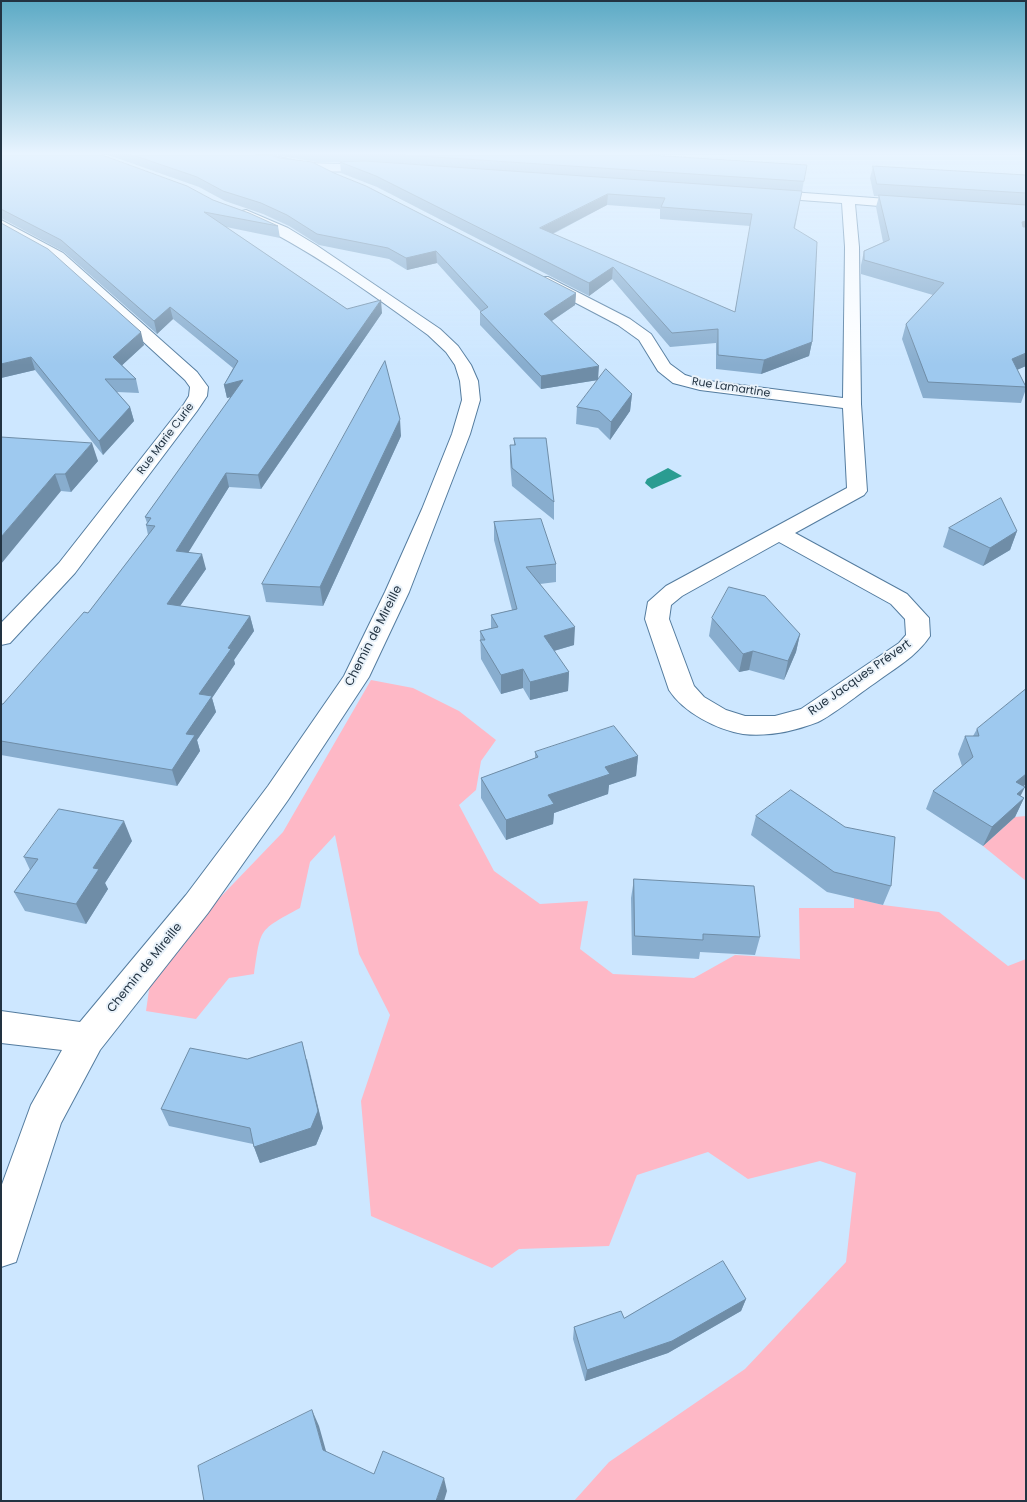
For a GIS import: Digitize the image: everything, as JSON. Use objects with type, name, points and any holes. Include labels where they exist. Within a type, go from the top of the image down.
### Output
[{"type":"street","name":"Rue Marie Curie","points":[[1,638],[67,568],[198,396],[198,387],[191,376],[58,256],[3,225]]},
{"type":"street","name":"Chemin de Mireille","points":[[1,1247],[44,1118],[88,1039],[197,904],[278,793],[356,677],[394,600],[429,517],[461,434],[471,400],[469,381],[463,365],[452,349],[434,332],[398,305],[270,225]]},
{"type":"street","points":[[850,225],[852,247],[852,404]]},
{"type":"street","name":"Rue Lamartine","points":[[529,272],[624,322],[645,337],[664,367],[680,379],[700,385],[852,404]]},
{"type":"street","name":"Rue Jacques Prévert","points":[[780,534],[899,599],[917,618],[918,636],[908,648],[810,715],[775,725],[743,725],[717,716],[695,703],[682,690],[658,619],[660,602],[674,591],[857,491],[852,404]]},
{"type":"street","points":[[1,1027],[57,1033],[88,1039]]},
{"type":"shaded area","points":[[668,468],[682,476],[652,489],[645,483],[647,479]]},
{"type":"shaded area","points":[[371,680],[413,688],[459,711],[496,740],[481,761],[476,790],[459,805],[494,871],[540,904],[588,901],[580,949],[613,974],[694,978],[735,955],[800,959],[799,908],[854,908],[854,898],[883,905],[939,912],[1008,966],[1026,959],[1026,1501],[574,1501],[609,1462],[745,1369],[846,1262],[856,1173],[820,1161],[748,1179],[708,1152],[637,1175],[609,1246],[519,1249],[492,1268],[371,1216],[361,1101],[390,1015],[359,954],[335,835],[310,862],[300,908],[276,921],[264,932],[258,947],[254,974],[229,978],[196,1019],[146,1011],[154,955],[208,910],[283,832]]},
{"type":"shaded area","points":[[1026,816],[1026,881],[983,846],[1015,817]]},
{"type":"building","points":[[1,225],[5,225],[48,249],[141,332],[113,357],[136,379],[105,379],[130,407],[99,441],[31,357],[1,364]]},
{"type":"building","points":[[32,225],[223,225],[347,309],[381,300],[258,475],[226,473],[176,551],[202,554],[167,604],[250,616],[228,648],[231,649],[199,694],[212,696],[186,734],[195,735],[172,770],[1,741],[1,704],[84,612],[88,613],[155,526],[146,525],[151,518],[145,517],[243,380],[224,385],[238,361],[170,307],[154,321],[61,240]]},
{"type":"building","points":[[303,225],[443,225],[576,293],[544,314],[599,366],[541,376],[480,312],[488,307],[436,251],[406,258],[388,248],[317,234]]},
{"type":"building","points":[[474,225],[546,225],[540,228],[735,312],[750,225],[795,225],[794,228],[817,242],[812,342],[764,360],[718,355],[718,329],[672,333],[613,267],[589,283]]},
{"type":"building","points":[[886,225],[1023,225],[1026,227],[1026,353],[1012,359],[1026,387],[928,382],[906,324],[944,283],[864,260],[864,251],[889,240]]},
{"type":"building","points":[[385,361],[400,419],[320,587],[262,584]]},
{"type":"building","points":[[606,369],[632,394],[611,422],[599,411],[577,407]]},
{"type":"building","points":[[1,437],[92,443],[65,474],[55,474],[1,537]]},
{"type":"building","points":[[514,438],[546,438],[554,502],[512,468],[510,445],[515,445]]},
{"type":"building","points":[[1001,498],[1017,531],[990,548],[949,528]]},
{"type":"building","points":[[541,519],[556,564],[526,567],[575,627],[544,636],[569,672],[530,682],[523,669],[501,675],[480,640],[485,640],[480,631],[498,627],[491,615],[517,609],[494,522]]},
{"type":"building","points":[[729,587],[765,596],[800,634],[788,661],[753,651],[743,654],[712,618]]},
{"type":"building","points":[[1026,689],[1026,774],[1016,782],[1025,787],[1017,794],[1024,798],[992,827],[933,791],[973,757],[965,736],[979,736],[977,729]]},
{"type":"building","points":[[614,726],[638,756],[605,767],[610,774],[548,795],[554,804],[506,820],[481,778],[538,757],[535,752]]},
{"type":"building","points":[[791,790],[845,827],[895,837],[891,886],[834,872],[756,816]]},
{"type":"building","points":[[59,809],[124,821],[93,868],[99,869],[76,904],[14,892],[38,859],[24,857]]},
{"type":"building","points":[[634,879],[754,886],[760,937],[703,934],[703,940],[635,936]]},
{"type":"building","points":[[302,1042],[318,1111],[311,1128],[254,1147],[250,1128],[161,1109],[190,1048],[247,1059]]},
{"type":"building","points":[[723,1261],[746,1299],[672,1341],[587,1370],[574,1327],[621,1311],[624,1318]]},
{"type":"building","points":[[312,1410],[323,1450],[374,1474],[383,1451],[444,1478],[436,1501],[204,1501],[198,1466]]}]
